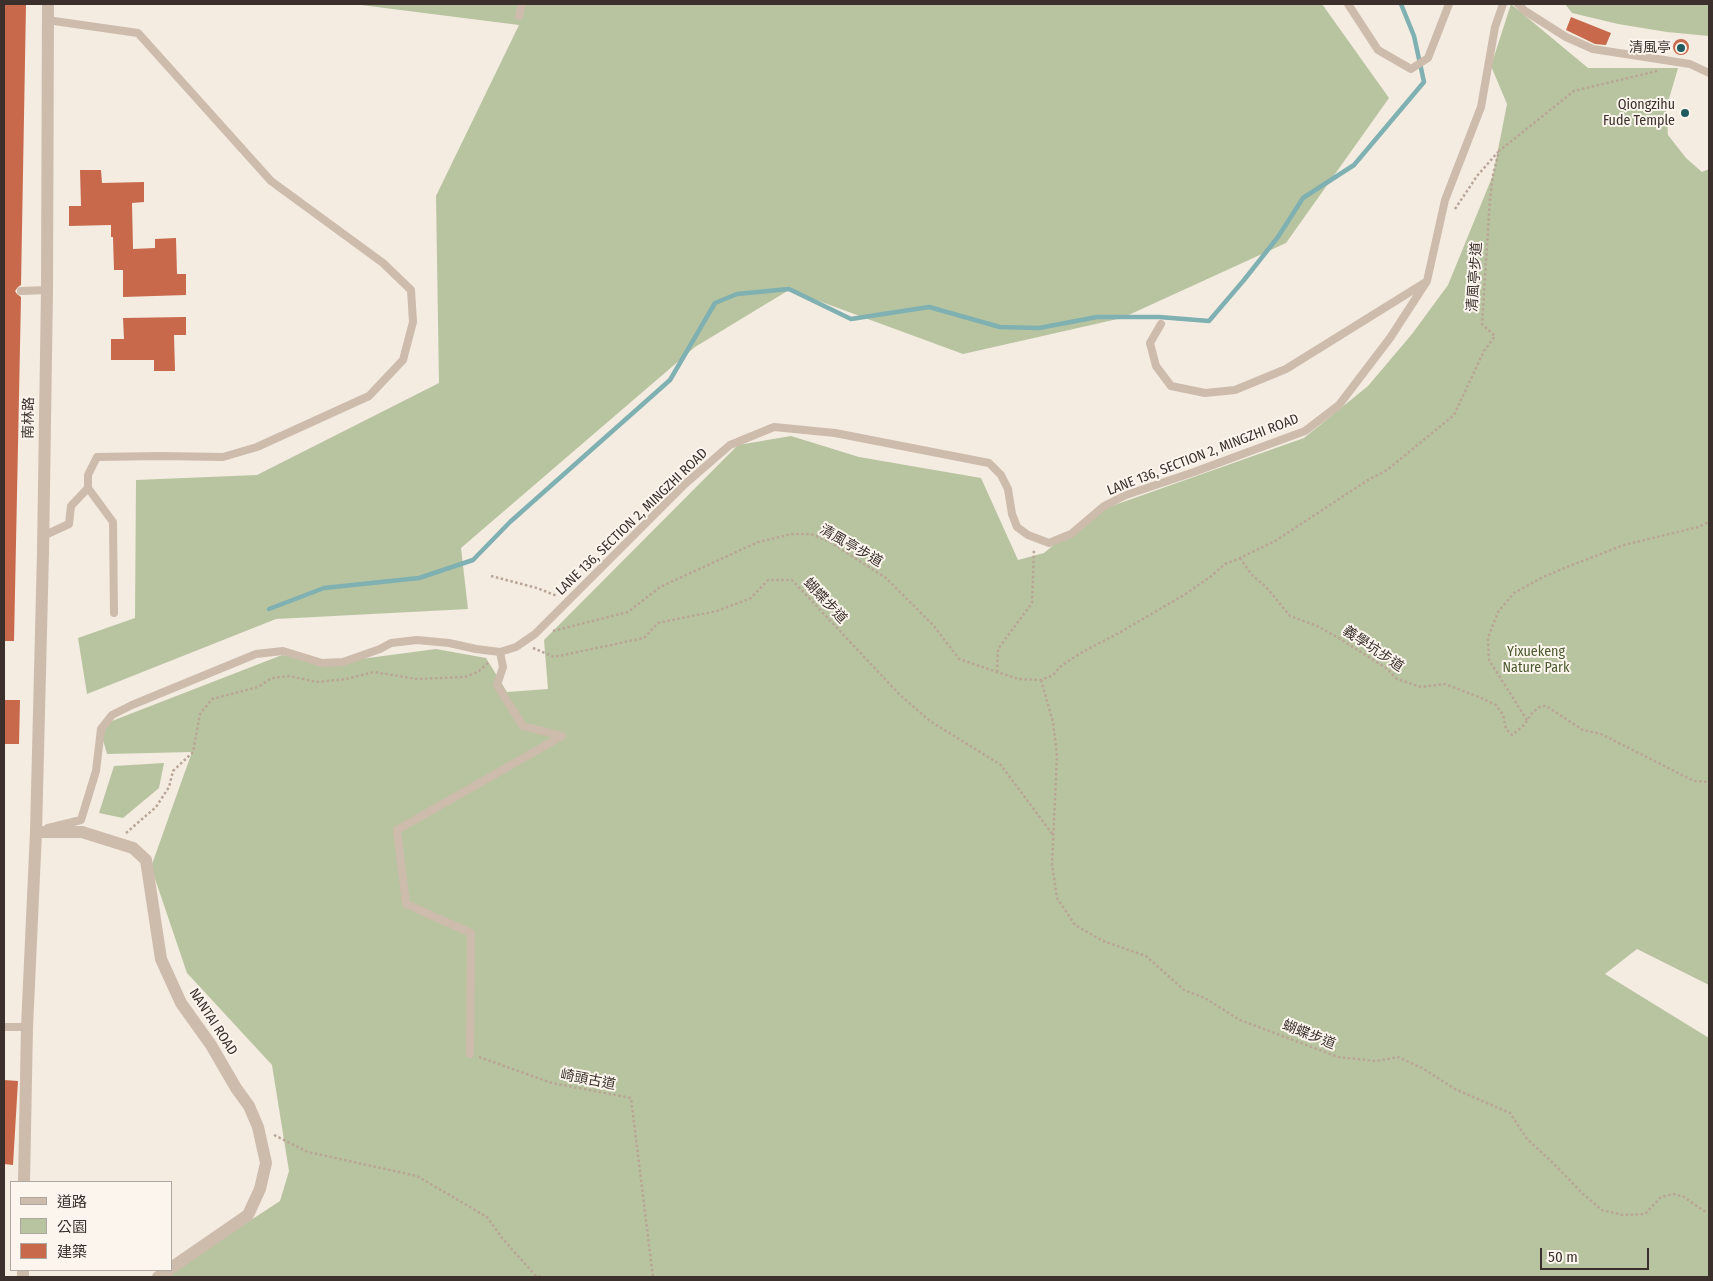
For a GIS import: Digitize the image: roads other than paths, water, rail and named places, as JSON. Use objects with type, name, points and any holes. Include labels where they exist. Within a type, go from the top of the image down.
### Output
[{"type":"street","name":"南林路","points":[[24,1181],[27,1027],[36,832],[43,536],[47,290],[48,4]]},
{"type":"street","name":"NANTAI ROAD","points":[[36,832],[82,832],[133,848],[146,860],[161,959],[181,1003],[211,1045],[236,1088],[249,1106],[258,1127],[266,1163],[260,1189],[248,1215],[172,1268]]},
{"type":"lane","points":[[519,16],[522,4]]},
{"type":"lane","points":[[1348,4],[1378,50],[1411,69],[1428,58],[1449,4]]},
{"type":"lane","name":"LANE 136, SECTION 2, MINGZHI ROAD","points":[[36,832],[81,820],[96,771],[101,728],[112,715],[256,654],[283,651],[322,662],[343,662],[380,649],[391,643],[418,640],[449,643],[500,654],[516,647],[535,634],[685,484],[730,445],[774,427],[835,433],[989,463],[1001,475],[1008,489],[1012,514],[1017,527],[1028,536],[1049,543],[1071,534],[1104,506],[1126,495],[1305,431],[1339,405],[1390,338],[1427,281],[1445,200],[1481,106],[1495,27],[1503,4]]},
{"type":"lane","points":[[1518,4],[1525,12],[1566,37],[1593,49],[1690,64],[1709,73]]},
{"type":"lane","points":[[48,20],[138,33],[270,181],[383,263],[410,290],[413,322],[403,360],[369,396],[258,447],[223,457],[96,456],[88,475],[88,488],[114,522],[114,612]]},
{"type":"lane","points":[[1162,324],[1150,343],[1156,366],[1171,386],[1205,393],[1235,390],[1286,369],[1427,281]]},
{"type":"lane","points":[[21,291],[47,290]]},
{"type":"lane","points":[[43,536],[69,524],[71,506],[88,488]]},
{"type":"lane","points":[[470,1054],[471,933],[406,904],[397,830],[562,736],[523,726],[498,685],[503,667],[500,654]]},
{"type":"lane","points":[[4,1027],[27,1027]]},
{"type":"waterway","points":[[269,609],[324,588],[419,578],[473,560],[510,522],[670,380],[715,303],[737,294],[789,289],[851,319],[929,307],[1000,327],[1039,328],[1097,317],[1159,317],[1209,321],[1278,237],[1303,198],[1354,165],[1424,82],[1414,36],[1401,4]]},
{"type":"place","name":"清風亭","points":[[1681,48]]},
{"type":"place","name":"Qiongzihu Fude Temple","points":[[1685,113]]},
{"type":"park label","name":"Yixuekeng Nature Park","points":[[1536,660]]}]
